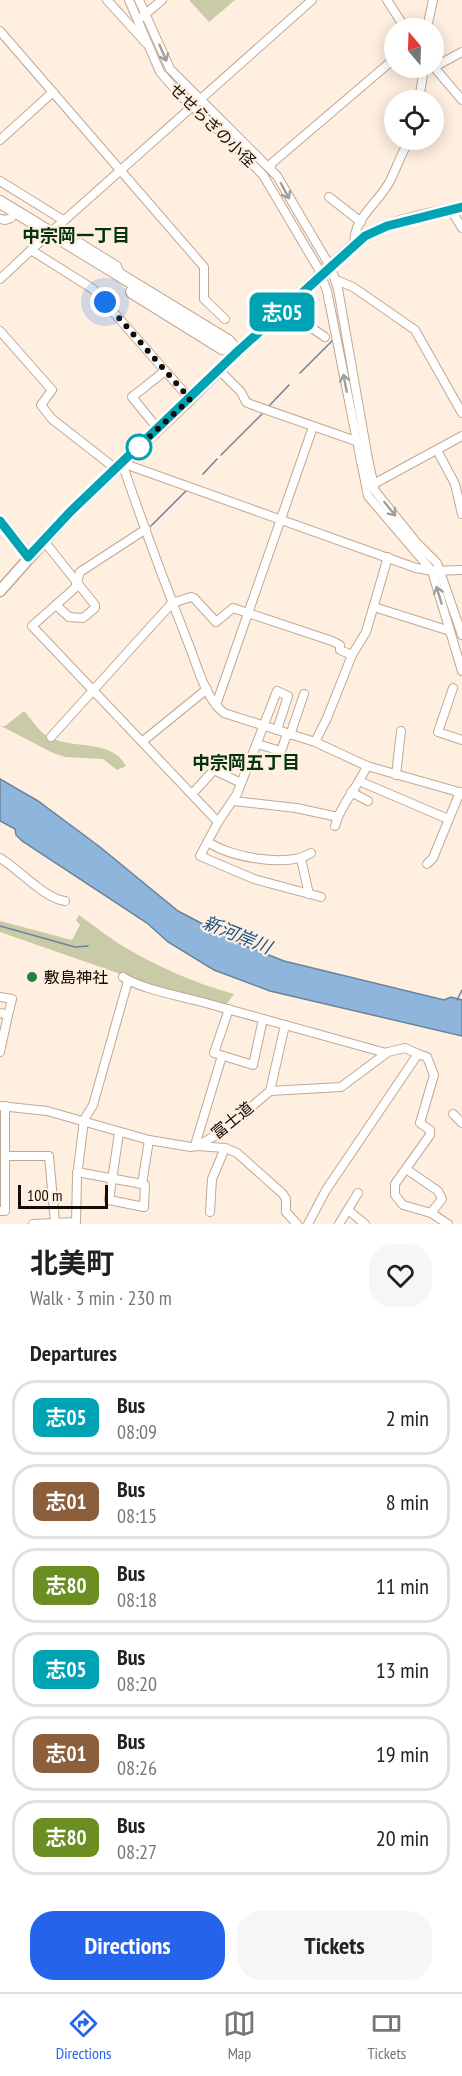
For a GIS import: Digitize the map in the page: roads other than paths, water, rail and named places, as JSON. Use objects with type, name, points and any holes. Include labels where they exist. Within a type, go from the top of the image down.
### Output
[{"type":"highway","points":[[0,202],[47,236],[222,348],[237,352]]},
{"type":"highway","points":[[4,216],[70,245],[228,341],[237,352]]},
{"type":"main road","points":[[0,591],[71,511],[237,352],[328,274],[355,244],[365,236],[387,226],[462,207]]},
{"type":"main road","points":[[0,521],[28,557]]},
{"type":"street","points":[[107,0],[150,49]]},
{"type":"street","name":"せせらぎの小径","points":[[129,0],[142,17],[170,69],[194,103],[218,116],[277,176],[328,274],[358,394],[370,490]]},
{"type":"street","name":"せせらぎの小径","points":[[139,0],[150,49],[160,72],[194,103],[263,175],[328,274],[333,323],[356,441],[370,490],[437,571],[450,631],[462,671]]},
{"type":"street","points":[[142,17],[162,0]]},
{"type":"street","points":[[0,279],[63,220],[312,0]]},
{"type":"street","points":[[387,0],[399,18]]},
{"type":"street","points":[[429,18],[433,0]]},
{"type":"street","points":[[0,31],[204,267],[204,299],[225,319]]},
{"type":"street","points":[[444,62],[462,52]]},
{"type":"street","points":[[270,168],[272,163],[384,68]]},
{"type":"street","points":[[443,78],[462,100]]},
{"type":"street","points":[[0,140],[53,92]]},
{"type":"street","points":[[355,244],[354,237],[361,222],[385,191],[404,150]]},
{"type":"street","points":[[0,181],[63,220]]},
{"type":"street","points":[[329,197],[361,222]]},
{"type":"street","points":[[451,210],[462,228]]},
{"type":"street","points":[[31,250],[93,289],[190,399]]},
{"type":"street","points":[[328,274],[415,330],[462,413]]},
{"type":"street","points":[[285,310],[325,337]]},
{"type":"street","points":[[0,331],[52,390],[41,405],[52,419],[119,466],[281,519],[416,568],[462,571]]},
{"type":"street","points":[[219,370],[241,392],[246,402],[356,441]]},
{"type":"street","points":[[158,429],[132,397],[165,371]]},
{"type":"street","points":[[216,705],[313,427]]},
{"type":"street","points":[[370,490],[462,436]]},
{"type":"street","points":[[437,450],[455,484],[462,514]]},
{"type":"street","points":[[119,466],[146,529],[172,603],[207,689],[216,705],[224,713],[315,742],[367,766],[461,792],[433,858],[427,864]]},
{"type":"street","points":[[370,490],[375,491],[436,563],[462,635]]},
{"type":"street","points":[[146,529],[80,572],[75,588],[32,626],[218,822]]},
{"type":"street","points":[[44,541],[95,604],[95,608],[82,618],[69,617],[56,605]]},
{"type":"street","points":[[315,742],[352,655],[366,632],[388,557]]},
{"type":"street","points":[[51,737],[172,603],[191,597],[216,622],[233,608],[332,641],[340,645],[340,650],[352,655]]},
{"type":"street","points":[[374,607],[450,631]]},
{"type":"street","points":[[453,688],[438,732],[462,740]]},
{"type":"street","points":[[143,741],[207,689]]},
{"type":"street","points":[[277,730],[288,696],[277,692],[233,801],[218,822],[200,856],[255,879],[321,897]]},
{"type":"street","points":[[257,744],[282,751],[304,694]]},
{"type":"street","points":[[396,775],[401,731]]},
{"type":"street","points":[[335,826],[351,792],[367,766]]},
{"type":"street","points":[[192,794],[214,770],[241,783]]},
{"type":"street","points":[[359,781],[448,819]]},
{"type":"street","points":[[351,792],[368,801]]},
{"type":"street","points":[[233,801],[296,808],[338,817]]},
{"type":"street","points":[[208,842],[218,849],[246,856],[301,860],[311,854]]},
{"type":"street","points":[[0,858],[34,885],[59,900],[65,901]]},
{"type":"street","points":[[301,860],[309,894]]},
{"type":"street","points":[[33,1224],[76,1222],[77,1172],[84,1123],[93,1105],[125,979],[386,1053],[405,1048],[427,1057],[434,1075],[420,1123],[430,1130],[430,1135],[395,1184],[397,1199],[404,1204],[431,1213],[437,1222],[448,1224]]},
{"type":"street","points":[[0,997],[12,999],[4,1014],[0,1052]]},
{"type":"street","points":[[228,1009],[214,1053],[253,1065],[263,1018]]},
{"type":"street","points":[[270,1091],[285,1025]]},
{"type":"street","name":"富士道","points":[[2,1106],[47,1111],[119,1133],[185,1147],[196,1146],[223,1131],[270,1091],[345,1086],[386,1053]]},
{"type":"street","points":[[308,1224],[326,1190],[418,1053]]},
{"type":"street","points":[[222,1056],[196,1146],[225,1148],[241,1155],[279,1189],[286,1199],[287,1221],[297,1224]]},
{"type":"street","points":[[0,1211],[5,1211],[2,1106]]},
{"type":"street","points":[[453,1114],[462,1122]]},
{"type":"street","points":[[77,1172],[113,1179],[142,1184],[145,1185],[144,1207],[109,1200],[113,1179],[119,1133]]},
{"type":"street","points":[[142,1184],[149,1140]]},
{"type":"street","points":[[210,1212],[212,1179],[225,1148]]},
{"type":"street","points":[[5,1156],[49,1156],[55,1222]]},
{"type":"street","points":[[406,1169],[438,1191],[442,1199],[431,1213]]},
{"type":"street","points":[[339,1224],[358,1193]]},
{"type":"street","points":[[348,1210],[365,1224]]},
{"type":"water","points":[[0,779],[38,801],[100,847],[178,911],[241,944],[284,961],[444,1000],[451,997],[462,1000],[462,1036],[270,991],[214,970],[168,942],[147,923],[22,841],[16,835],[15,829],[0,821]]},
{"type":"waterway","points":[[300,373],[333,340]]},
{"type":"waterway","points":[[268,407],[289,385]]},
{"type":"waterway","points":[[221,455],[262,414]]},
{"type":"waterway","points":[[203,474],[217,459]]},
{"type":"waterway","points":[[151,526],[186,491]]},
{"type":"waterway","points":[[0,926],[75,947],[88,946]]},
{"type":"waterway","points":[[457,1000],[462,990]]},
{"type":"place","name":"敷島神社","points":[[32,977]]},
{"type":"district","name":"中宗岡一丁目","points":[[76,236]]},
{"type":"district","name":"中宗岡五丁目","points":[[246,763]]},
{"type":"water label","name":"新河岸川","points":[[237,935]]}]
